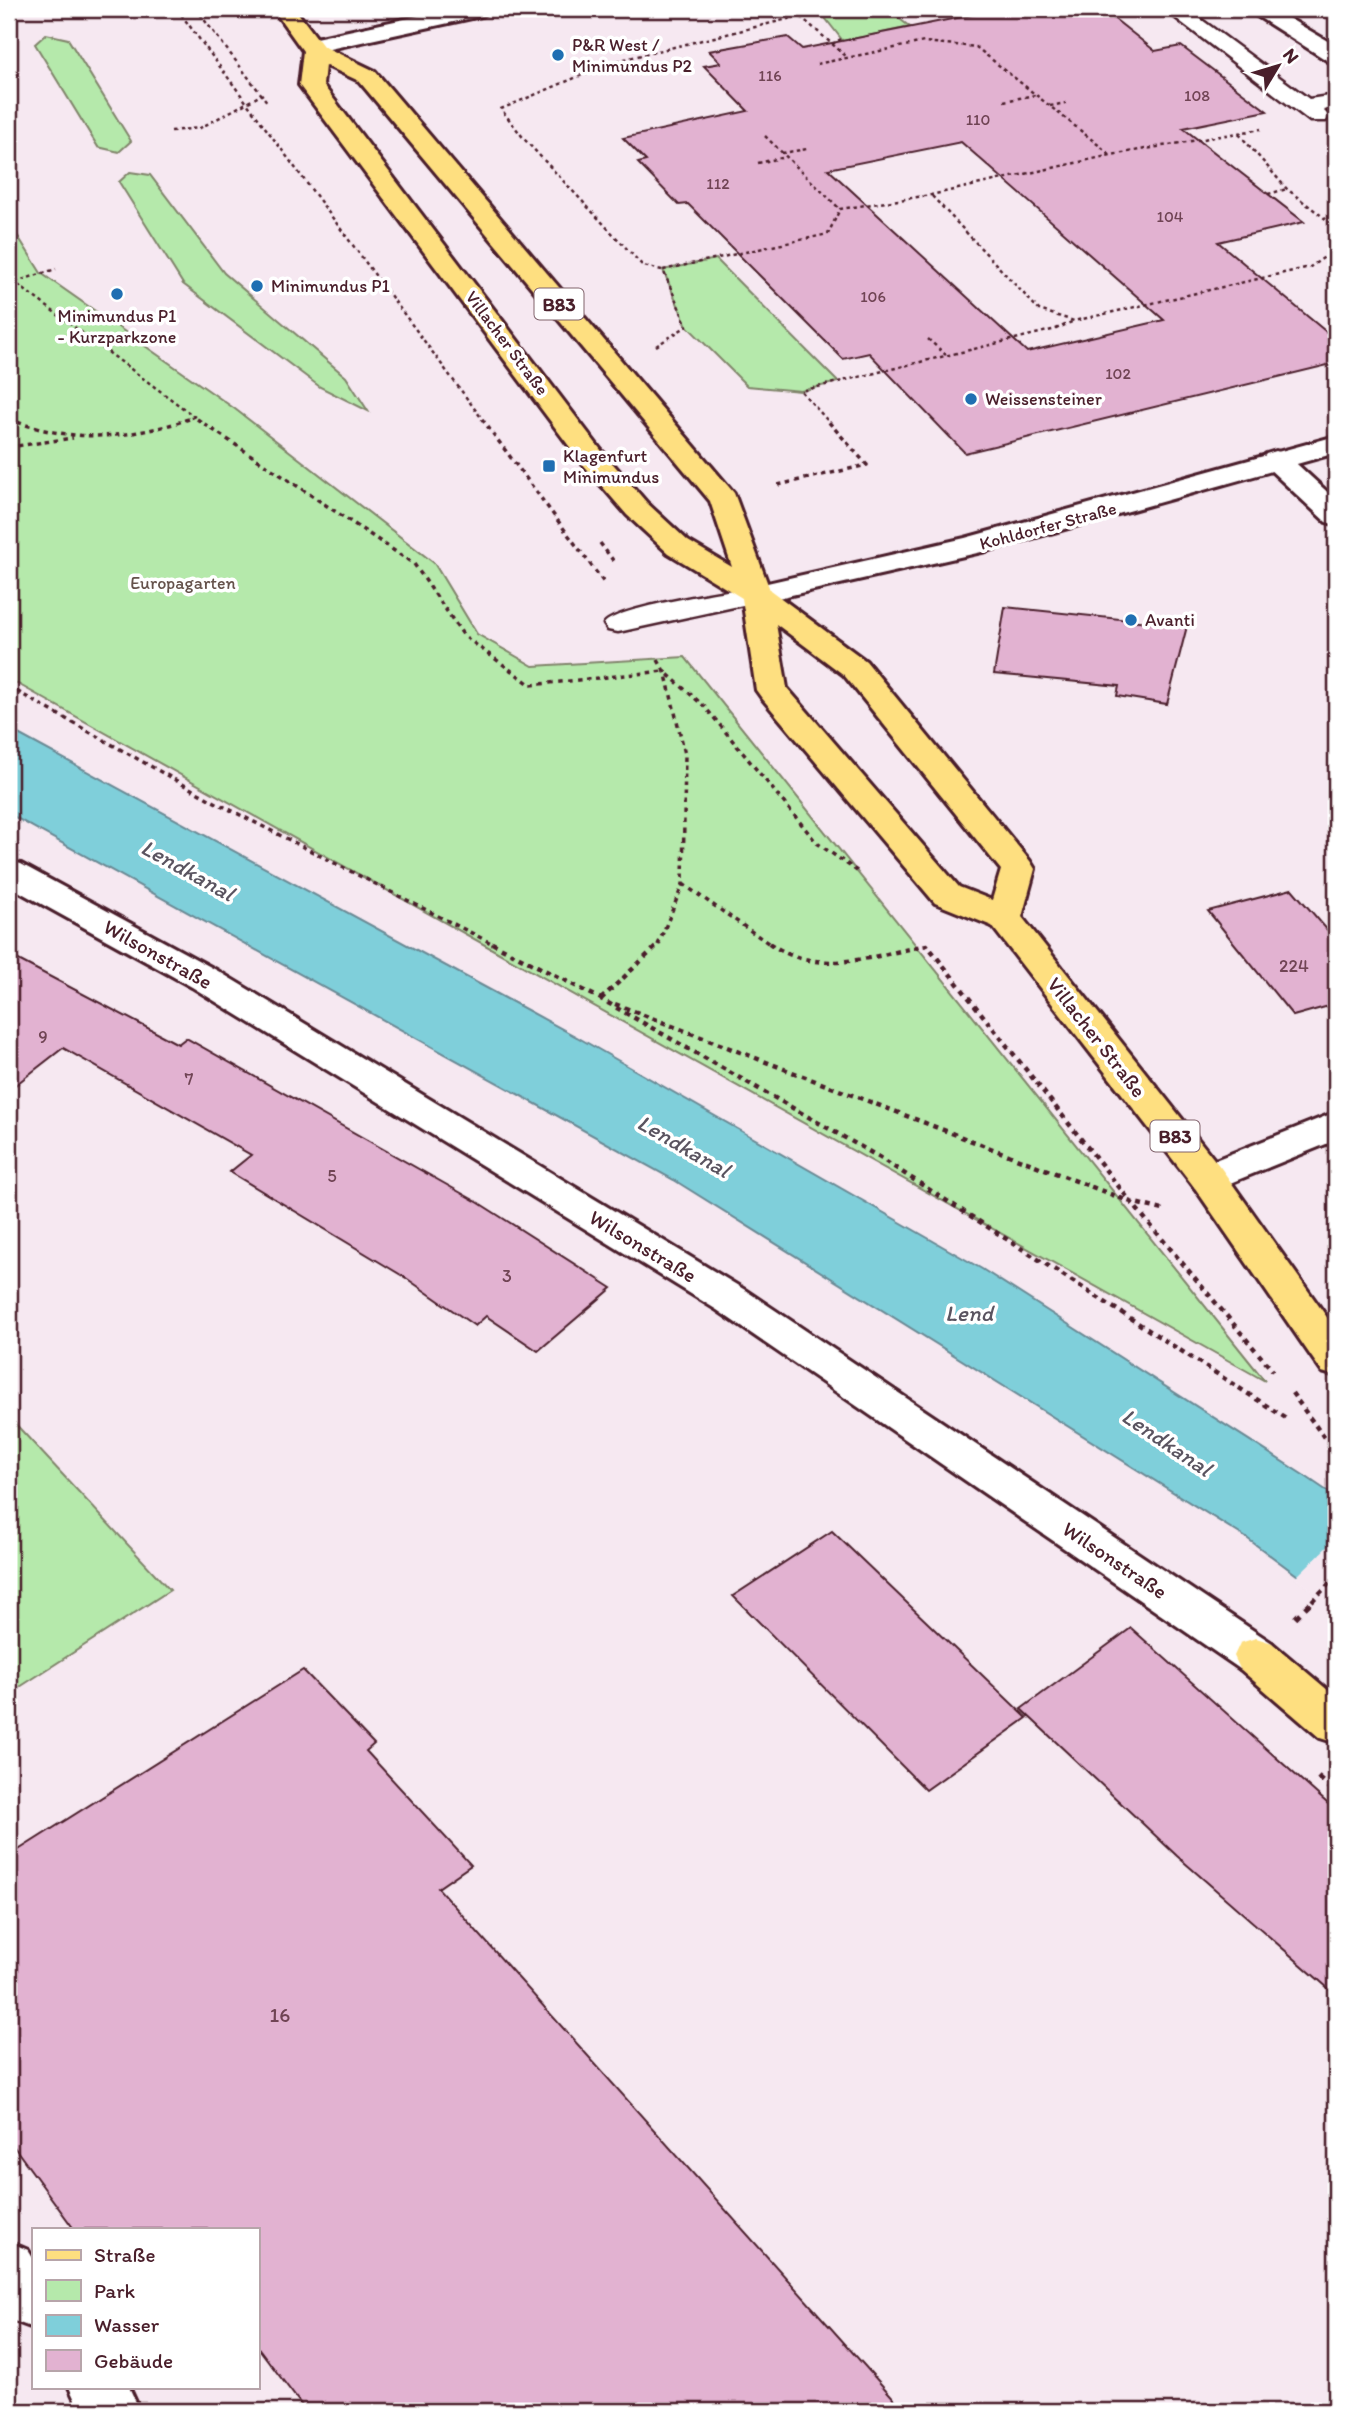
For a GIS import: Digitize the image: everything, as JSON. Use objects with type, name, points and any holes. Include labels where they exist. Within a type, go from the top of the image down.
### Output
[{"type":"main road","name":"Villacher Straße","points":[[285,9],[313,48],[367,76],[724,499],[756,594],[772,690],[947,895],[1004,918],[1208,1178],[1336,1361]]},
{"type":"main road","name":"Villacher Straße","points":[[313,48],[311,85],[591,456],[637,509],[678,547],[756,594],[855,668],[1018,869],[1004,918]]},
{"type":"main road","points":[[1256,1656],[1336,1700]]},
{"type":"main road","points":[[1256,1656],[1336,1724]]},
{"type":"street","points":[[313,48],[481,9]]},
{"type":"street","points":[[1257,9],[1336,56]]},
{"type":"street","name":"Kohldorfer Straße","points":[[756,594],[864,575],[1105,512],[1336,443]]},
{"type":"street","points":[[1276,460],[1336,516]]},
{"type":"street","name":"Wilsonstraße","points":[[9,872],[205,979],[731,1300],[1256,1656]]},
{"type":"street","points":[[1208,1178],[1336,1125]]},
{"type":"street","points":[[9,2268],[32,2301]]},
{"type":"street","points":[[97,2388],[114,2411]]},
{"type":"lane","points":[[1174,9],[1312,111],[1336,101]]},
{"type":"lane","points":[[625,621],[756,594]]},
{"type":"path","points":[[177,9],[664,671],[705,707],[817,843],[868,878]]},
{"type":"path","points":[[840,209],[828,234],[663,270],[643,267],[525,140],[501,108],[613,62],[800,16],[847,57]]},
{"type":"path","points":[[832,44],[841,39]]},
{"type":"path","points":[[817,64],[924,42],[976,47],[1111,155]]},
{"type":"path","points":[[1004,101],[1036,95]]},
{"type":"path","points":[[1049,106],[1066,103]]},
{"type":"path","points":[[171,131],[200,128],[247,104]]},
{"type":"path","points":[[840,209],[931,195],[1111,155],[1239,134],[1312,111]]},
{"type":"path","points":[[1239,134],[1287,189],[1336,228]]},
{"type":"path","points":[[765,136],[840,209]]},
{"type":"path","points":[[782,153],[807,149]]},
{"type":"path","points":[[758,163],[786,158]]},
{"type":"path","points":[[1268,194],[1287,189]]},
{"type":"path","points":[[931,195],[1040,310],[1074,321]]},
{"type":"path","points":[[778,485],[867,465],[802,391],[1056,329],[1074,321],[1310,267],[1336,249]]},
{"type":"path","points":[[9,267],[14,282],[194,417],[414,564],[464,636],[531,685],[664,671]]},
{"type":"path","points":[[9,284],[56,269]]},
{"type":"path","points":[[652,349],[687,326],[663,270]]},
{"type":"path","points":[[928,339],[946,356]]},
{"type":"path","points":[[9,419],[77,437],[98,439],[149,434],[194,417]]},
{"type":"path","points":[[9,447],[77,437]]},
{"type":"path","points":[[601,999],[660,943],[683,884],[685,754],[664,671]]},
{"type":"path","points":[[9,687],[211,800],[601,999],[877,1156],[1289,1420]]},
{"type":"path","points":[[683,884],[787,956],[827,965],[927,945]]},
{"type":"path","points":[[920,934],[1131,1202],[1274,1372]]},
{"type":"path","points":[[601,999],[1131,1202],[1246,1231]]},
{"type":"path","points":[[1283,1382],[1336,1454]]},
{"type":"path","points":[[1316,1598],[1336,1577]]},
{"type":"green space","points":[[846,9],[887,9],[910,27],[843,41],[822,14]]},
{"type":"green space","points":[[46,34],[68,39],[131,141],[119,152],[98,147],[35,44]]},
{"type":"green space","points":[[130,172],[150,175],[224,273],[346,377],[368,411],[320,387],[183,284],[119,182]]},
{"type":"green space","name":"Europagarten","points":[[9,222],[41,273],[235,409],[434,563],[477,634],[533,666],[685,657],[1265,1381],[9,679]]},
{"type":"green space","points":[[716,259],[838,382],[801,391],[747,386],[687,326],[663,270]]},
{"type":"green space","points":[[9,1417],[170,1590],[9,1694]]},
{"type":"water","name":"Lend","points":[[9,729],[577,1037],[982,1269],[1308,1478],[1336,1497],[1336,1604],[1248,1539],[674,1180],[9,814]]},
{"type":"pier","points":[[1336,1538],[1336,1608],[1295,1578]]},
{"type":"building","points":[[1002,9],[1102,9],[1155,51],[1181,46],[1267,111],[1183,128],[1304,222],[1218,242],[1336,340],[1336,363],[965,453],[869,353],[843,359],[688,204],[679,205],[638,163],[646,161],[623,138],[748,111],[704,66],[721,63],[709,51],[788,37],[802,49]],"holes":[[[961,142],[1164,320],[1027,352],[828,169]]]},
{"type":"building","points":[[1005,607],[1187,626],[1167,704],[1117,696],[1119,686],[994,674]]},
{"type":"building","points":[[1292,889],[1336,940],[1336,1004],[1293,1016],[1208,911]]},
{"type":"building","points":[[9,955],[178,1044],[186,1038],[479,1203],[612,1288],[538,1351],[486,1316],[475,1326],[406,1278],[230,1172],[251,1155],[63,1048],[9,1090]]},
{"type":"building","points":[[832,1531],[1027,1718],[926,1790],[733,1596]]},
{"type":"building","points":[[1131,1628],[1336,1811],[1336,1995],[1177,1856],[1021,1709]]},
{"type":"building","points":[[303,1670],[374,1744],[366,1751],[471,1865],[438,1888],[905,2411],[306,2411],[259,2349],[259,2228],[73,2228],[9,2140],[9,1856]]},
{"type":"place","name":"P&R West / Minimundus P2","points":[[558,55]]},
{"type":"place","name":"Minimundus P1","points":[[257,286]]},
{"type":"place","name":"Minimundus P1 - Kurzparkzone","points":[[117,294]]},
{"type":"place","name":"Weissensteiner","points":[[971,399]]},
{"type":"place","name":"Klagenfurt Minimundus","points":[[549,466]]},
{"type":"place","name":"Avanti","points":[[1131,620]]},
{"type":"water label","name":"Lendkanal","points":[[188,870]]},
{"type":"water label","name":"Lendkanal","points":[[684,1146]]},
{"type":"water label","name":"Lendkanal","points":[[1167,1442]]}]
